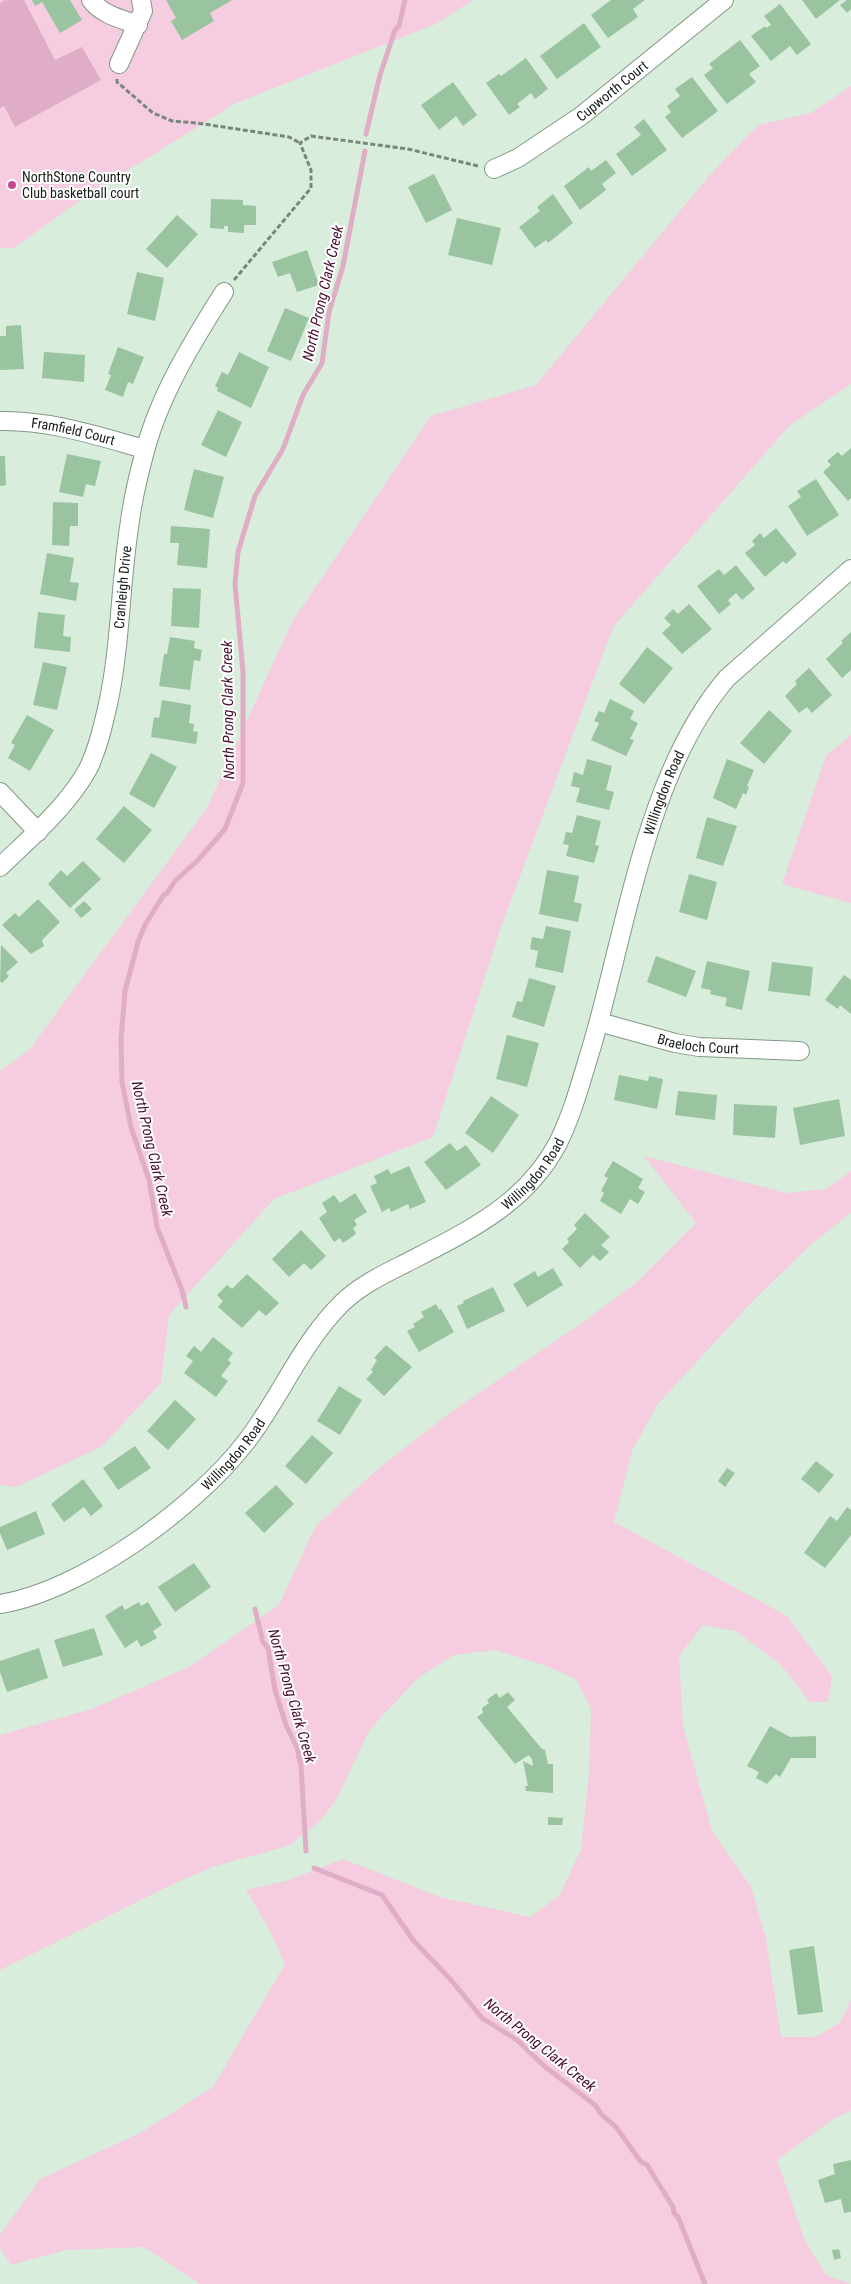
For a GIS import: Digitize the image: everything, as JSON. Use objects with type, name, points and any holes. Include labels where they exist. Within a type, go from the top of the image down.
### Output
[{"type":"street","points":[[90,0],[112,16],[138,25]]},
{"type":"street","points":[[119,64],[143,11],[140,0]]},
{"type":"street","name":"Cupworth Court","points":[[494,170],[518,158],[582,116],[724,0]]},
{"type":"street","name":"Cranleigh Drive","points":[[0,867],[38,832],[64,803],[87,769],[103,727],[115,672],[130,520],[145,449],[162,402],[193,341],[224,292]]},
{"type":"street","name":"Framfield Court","points":[[0,421],[35,421],[74,429],[145,449]]},
{"type":"street","name":"Willingdon Road","points":[[0,1604],[38,1594],[97,1568],[184,1505],[211,1481],[246,1443],[312,1339],[342,1303],[374,1280],[474,1227],[500,1211],[523,1191],[542,1169],[572,1114],[599,1022],[647,841],[667,782],[690,731],[711,697],[727,678],[851,569]]},
{"type":"street","points":[[0,792],[38,832]]},
{"type":"street","name":"Braeloch Court","points":[[599,1022],[675,1043],[699,1047],[800,1051]]},
{"type":"path","points":[[119,64],[117,82],[153,113],[163,118],[172,121],[198,123],[289,137],[300,143],[311,170],[311,188],[224,292]]},
{"type":"path","points":[[300,143],[310,136],[323,136],[408,149],[494,170]]},
{"type":"shaded area","points":[[0,0],[473,0],[436,24],[234,104],[79,201],[14,248],[0,248]]},
{"type":"shaded area","points":[[5,0],[24,0],[55,60],[82,47],[101,80],[15,127],[4,106],[0,108],[0,3]]},
{"type":"shaded area","points":[[851,86],[851,384],[790,425],[613,627],[500,930],[433,1137],[274,1199],[169,1315],[161,1383],[101,1447],[16,1487],[0,1485],[0,1071],[30,1049],[207,808],[292,622],[431,416],[536,385],[709,176],[758,125],[811,113]]},
{"type":"shaded area","points":[[851,735],[851,903],[782,884],[826,756]]},
{"type":"shaded area","points":[[644,1156],[786,1193],[826,1189],[851,1171],[851,1213],[808,1247],[746,1308],[657,1405],[632,1451],[614,1522],[787,1616],[832,1676],[828,1702],[810,1702],[781,1665],[736,1631],[703,1625],[679,1656],[683,1726],[712,1831],[751,1887],[766,1938],[781,2037],[815,2037],[840,2023],[851,2000],[851,2111],[835,2118],[777,2160],[805,2241],[826,2275],[851,2284],[200,2284],[144,2247],[66,2250],[11,2265],[0,2248],[0,2235],[40,2179],[140,2133],[213,2087],[285,1964],[270,1931],[246,1890],[286,1881],[343,1859],[440,1897],[530,1917],[560,1895],[581,1849],[589,1775],[591,1708],[576,1679],[544,1665],[495,1650],[454,1655],[418,1678],[370,1729],[336,1800],[319,1822],[288,1846],[212,1867],[171,1885],[0,1970],[0,1735],[92,1709],[189,1667],[279,1605],[315,1527],[379,1468],[451,1412],[579,1325],[635,1284],[696,1223]]},
{"type":"building","points":[[32,0],[70,0],[82,20],[60,33],[42,2],[35,6]]},
{"type":"building","points":[[166,0],[232,0],[210,13],[214,21],[182,40],[171,21],[176,18]]},
{"type":"building","points":[[611,0],[645,0],[633,9],[638,17],[608,38],[591,15]]},
{"type":"building","points":[[802,0],[840,0],[816,19]]},
{"type":"building","points":[[847,0],[851,0],[851,9],[847,13],[840,5]]},
{"type":"building","points":[[780,4],[811,44],[797,55],[790,46],[771,61],[751,36],[765,26],[766,28],[771,25],[764,16]]},
{"type":"building","points":[[584,23],[601,47],[557,79],[540,56]]},
{"type":"building","points":[[740,40],[760,66],[749,74],[756,82],[727,104],[704,75],[713,68],[709,64]]},
{"type":"building","points":[[526,58],[548,89],[535,99],[531,93],[517,104],[520,107],[509,115],[486,83],[499,74],[501,76]]},
{"type":"building","points":[[692,77],[718,111],[682,138],[665,117],[671,112],[667,106],[680,96],[675,89]]},
{"type":"building","points":[[453,82],[477,115],[463,126],[456,116],[439,130],[421,105]]},
{"type":"building","points":[[644,119],[667,150],[632,176],[616,154],[641,135],[634,127]]},
{"type":"building","points":[[606,160],[616,173],[602,184],[606,190],[580,210],[564,186],[589,167],[591,171]]},
{"type":"building","points":[[434,174],[452,210],[426,223],[408,187]]},
{"type":"building","points":[[553,194],[573,223],[548,243],[546,240],[535,248],[519,227],[540,211],[537,207]]},
{"type":"building","points":[[211,199],[243,200],[243,205],[256,206],[256,225],[244,225],[244,233],[228,232],[228,226],[224,226],[224,229],[210,228]]},
{"type":"building","points":[[177,215],[198,234],[167,268],[146,249]]},
{"type":"building","points":[[457,218],[501,228],[492,265],[448,255]]},
{"type":"building","points":[[307,250],[319,285],[297,292],[290,273],[278,277],[272,262]]},
{"type":"building","points":[[137,272],[164,278],[155,321],[127,314]]},
{"type":"building","points":[[285,308],[309,318],[291,361],[267,351]]},
{"type":"building","points":[[21,325],[24,369],[0,370],[0,336],[6,336],[6,326]]},
{"type":"building","points":[[118,347],[144,357],[133,384],[128,382],[123,397],[105,390],[111,375],[108,374]]},
{"type":"building","points":[[44,352],[85,355],[84,382],[42,378]]},
{"type":"building","points":[[239,352],[269,367],[251,408],[217,391],[218,388],[215,386],[222,372],[228,375]]},
{"type":"building","points":[[218,410],[242,422],[226,457],[201,445]]},
{"type":"building","points":[[851,448],[851,498],[848,501],[823,472],[831,465],[827,461],[838,452],[842,456]]},
{"type":"building","points":[[67,454],[101,461],[95,486],[86,484],[83,497],[59,492]]},
{"type":"building","points":[[0,456],[5,456],[6,485],[0,486]]},
{"type":"building","points":[[194,469],[224,477],[213,518],[184,510]]},
{"type":"building","points":[[816,479],[839,515],[807,536],[788,506],[801,497],[797,491]]},
{"type":"building","points":[[53,502],[78,503],[78,526],[70,526],[69,546],[52,545]]},
{"type":"building","points":[[171,526],[210,529],[207,568],[177,565],[179,543],[170,543]]},
{"type":"building","points":[[776,528],[797,554],[786,564],[783,561],[765,577],[745,553],[755,545],[752,541],[760,533],[764,538]]},
{"type":"building","points":[[47,553],[74,558],[70,582],[79,583],[76,601],[40,594]]},
{"type":"building","points":[[736,565],[755,589],[742,600],[736,593],[728,600],[731,604],[719,614],[697,586],[719,569],[724,575]]},
{"type":"building","points":[[173,588],[201,589],[199,628],[171,626]]},
{"type":"building","points":[[689,604],[712,629],[682,654],[662,633],[671,625],[664,618],[673,609],[678,614]]},
{"type":"building","points":[[38,612],[65,615],[63,636],[71,637],[70,652],[34,648]]},
{"type":"building","points":[[851,632],[851,670],[842,678],[826,659],[843,643],[841,641]]},
{"type":"building","points":[[170,637],[195,641],[194,648],[202,650],[200,661],[194,660],[190,690],[159,686],[164,654],[167,654]]},
{"type":"building","points":[[647,647],[673,668],[644,704],[619,684]]},
{"type":"building","points":[[43,662],[67,667],[57,710],[33,705]]},
{"type":"building","points":[[809,668],[832,695],[812,713],[807,707],[799,713],[785,696],[797,684],[795,681]]},
{"type":"building","points":[[610,699],[634,711],[630,719],[638,723],[630,739],[634,740],[626,756],[591,740],[599,723],[594,721],[599,711],[604,713]]},
{"type":"building","points":[[162,700],[191,705],[189,723],[194,724],[193,731],[198,732],[196,744],[151,737],[154,717],[159,718]]},
{"type":"building","points":[[769,710],[792,731],[764,764],[740,743]]},
{"type":"building","points":[[27,715],[54,730],[30,771],[8,758],[15,745],[11,743]]},
{"type":"building","points":[[151,753],[177,767],[154,808],[129,794]]},
{"type":"building","points":[[587,759],[612,766],[606,790],[614,792],[609,810],[576,802],[580,788],[571,786],[574,772],[583,775]]},
{"type":"building","points":[[727,759],[754,770],[747,786],[749,787],[746,795],[743,793],[736,809],[713,798]]},
{"type":"building","points":[[124,806],[152,830],[124,863],[96,839]]},
{"type":"building","points":[[577,815],[601,821],[595,845],[599,846],[594,863],[566,856],[569,845],[563,844],[566,832],[572,833]]},
{"type":"building","points":[[707,817],[737,826],[723,866],[696,858]]},
{"type":"building","points":[[83,861],[101,879],[70,908],[48,884],[61,870],[67,876]]},
{"type":"building","points":[[547,870],[579,876],[574,902],[582,904],[578,922],[539,914]]},
{"type":"building","points":[[689,874],[717,882],[707,920],[679,912]]},
{"type":"building","points":[[38,899],[60,922],[42,940],[44,946],[31,954],[2,925],[15,913],[19,917]]},
{"type":"building","points":[[84,901],[92,909],[81,918],[74,910]]},
{"type":"building","points":[[546,926],[571,931],[563,973],[535,967],[538,951],[530,949],[532,937],[543,939]]},
{"type":"building","points":[[1,945],[18,962],[6,973],[9,976],[2,983],[0,981]]},
{"type":"building","points":[[656,956],[696,971],[686,997],[647,982]]},
{"type":"building","points":[[707,961],[750,971],[742,1010],[725,1006],[727,998],[710,994],[711,990],[701,988]]},
{"type":"building","points":[[772,962],[813,967],[810,996],[768,991]]},
{"type":"building","points":[[844,975],[851,980],[851,1014],[840,1005],[838,1009],[825,1000]]},
{"type":"building","points":[[529,978],[556,986],[544,1027],[512,1017],[517,1001],[522,1002]]},
{"type":"building","points":[[507,1035],[539,1043],[527,1087],[496,1079]]},
{"type":"building","points":[[619,1075],[648,1081],[649,1076],[663,1079],[657,1109],[614,1100]]},
{"type":"building","points":[[678,1091],[717,1095],[715,1120],[675,1115]]},
{"type":"building","points":[[491,1096],[519,1115],[493,1153],[465,1133]]},
{"type":"building","points":[[839,1099],[845,1136],[800,1145],[793,1108]]},
{"type":"building","points":[[734,1104],[777,1106],[775,1138],[733,1135]]},
{"type":"building","points":[[450,1143],[457,1151],[466,1145],[481,1165],[446,1190],[424,1162]]},
{"type":"building","points":[[613,1161],[643,1179],[638,1188],[645,1192],[638,1204],[630,1199],[621,1214],[600,1201],[604,1193],[601,1191],[608,1178],[604,1176]]},
{"type":"building","points":[[409,1166],[426,1202],[410,1209],[408,1204],[391,1212],[389,1208],[382,1212],[370,1186],[377,1183],[374,1176],[388,1169],[391,1174]]},
{"type":"building","points":[[355,1193],[367,1212],[354,1220],[357,1225],[353,1228],[356,1234],[343,1243],[340,1238],[334,1242],[319,1218],[327,1212],[322,1203],[334,1195],[340,1203]]},
{"type":"building","points":[[585,1213],[610,1237],[601,1245],[609,1252],[600,1261],[593,1255],[580,1268],[562,1249],[569,1242],[567,1239],[577,1229],[574,1225]]},
{"type":"building","points":[[301,1230],[326,1256],[311,1270],[304,1263],[289,1277],[272,1259]]},
{"type":"building","points":[[553,1268],[563,1285],[527,1307],[513,1284],[535,1271],[538,1277]]},
{"type":"building","points":[[247,1274],[279,1303],[266,1316],[259,1310],[242,1328],[218,1307],[223,1301],[217,1295],[227,1285],[232,1289]]},
{"type":"building","points":[[493,1287],[505,1311],[467,1329],[457,1306],[464,1303],[463,1301]]},
{"type":"building","points":[[436,1304],[439,1310],[441,1309],[454,1332],[419,1352],[407,1331],[415,1327],[413,1324],[424,1317],[421,1312]]},
{"type":"building","points":[[213,1337],[233,1353],[228,1360],[231,1363],[221,1376],[228,1381],[216,1397],[184,1373],[193,1361],[186,1356],[194,1346],[201,1352]]},
{"type":"building","points":[[386,1345],[412,1367],[384,1396],[366,1379],[373,1372],[371,1370],[377,1360],[374,1358]]},
{"type":"building","points":[[339,1386],[362,1400],[340,1435],[317,1421]]},
{"type":"building","points":[[175,1400],[196,1419],[168,1450],[147,1431]]},
{"type":"building","points":[[312,1435],[333,1453],[306,1484],[285,1466]]},
{"type":"building","points":[[135,1446],[151,1468],[118,1490],[103,1468]]},
{"type":"building","points":[[816,1461],[834,1475],[819,1493],[801,1479]]},
{"type":"building","points":[[727,1468],[735,1473],[725,1487],[718,1481]]},
{"type":"building","points":[[83,1479],[103,1506],[91,1516],[84,1507],[64,1522],[51,1504]]},
{"type":"building","points":[[276,1485],[294,1504],[264,1533],[245,1513]]},
{"type":"building","points":[[847,1507],[851,1510],[851,1535],[825,1568],[804,1553],[830,1516],[837,1521]]},
{"type":"building","points":[[36,1511],[45,1534],[7,1550],[0,1533],[0,1527]]},
{"type":"building","points":[[194,1563],[211,1587],[175,1612],[158,1587]]},
{"type":"building","points":[[139,1602],[141,1606],[148,1602],[162,1625],[153,1631],[157,1638],[141,1647],[137,1640],[125,1648],[105,1616],[122,1605],[125,1610]]},
{"type":"building","points":[[94,1628],[103,1655],[63,1667],[54,1640]]},
{"type":"building","points":[[39,1648],[48,1678],[7,1692],[0,1672],[0,1661]]},
{"type":"building","points":[[508,1692],[515,1700],[507,1707],[542,1749],[545,1750],[548,1764],[553,1764],[553,1793],[526,1791],[525,1786],[528,1786],[523,1761],[533,1766],[532,1759],[529,1755],[515,1764],[477,1717],[483,1713],[482,1708],[489,1703],[487,1700],[496,1693],[500,1698]]},
{"type":"building","points":[[770,1726],[790,1737],[816,1736],[816,1758],[791,1758],[780,1777],[776,1774],[767,1784],[756,1778],[759,1772],[747,1766]]},
{"type":"building","points":[[548,1817],[563,1818],[562,1825],[548,1825]]},
{"type":"building","points":[[814,1946],[823,2012],[798,2015],[789,1950]]},
{"type":"building","points":[[851,2160],[851,2212],[844,2213],[841,2199],[825,2203],[818,2180],[835,2174],[833,2164]]},
{"type":"building","points":[[839,2249],[841,2258],[834,2260],[832,2250]]},
{"type":"waterway","name":"North Prong Clark Creek","points":[[366,134],[380,75],[395,30],[399,26],[405,0]]},
{"type":"waterway","name":"North Prong Clark Creek","points":[[186,1307],[182,1290],[157,1227],[149,1180],[131,1127],[122,1082],[121,1040],[125,991],[138,942],[145,925],[175,881],[198,860],[225,829],[243,783],[243,672],[235,584],[238,552],[255,496],[283,449],[303,395],[322,363],[329,312],[343,266],[365,151]]},
{"type":"waterway","name":"North Prong Clark Creek","points":[[255,1609],[263,1642],[268,1648],[275,1690],[286,1725],[297,1748],[301,1766],[306,1851]]},
{"type":"waterway","name":"North Prong Clark Creek","points":[[314,1868],[382,1895],[413,1940],[451,1980],[482,2018],[517,2040],[544,2066],[595,2105],[602,2115],[616,2127],[641,2162],[647,2165],[673,2207],[705,2284]]},
{"type":"place","name":"NorthStone Country Club basketball court","points":[[12,185]]}]
